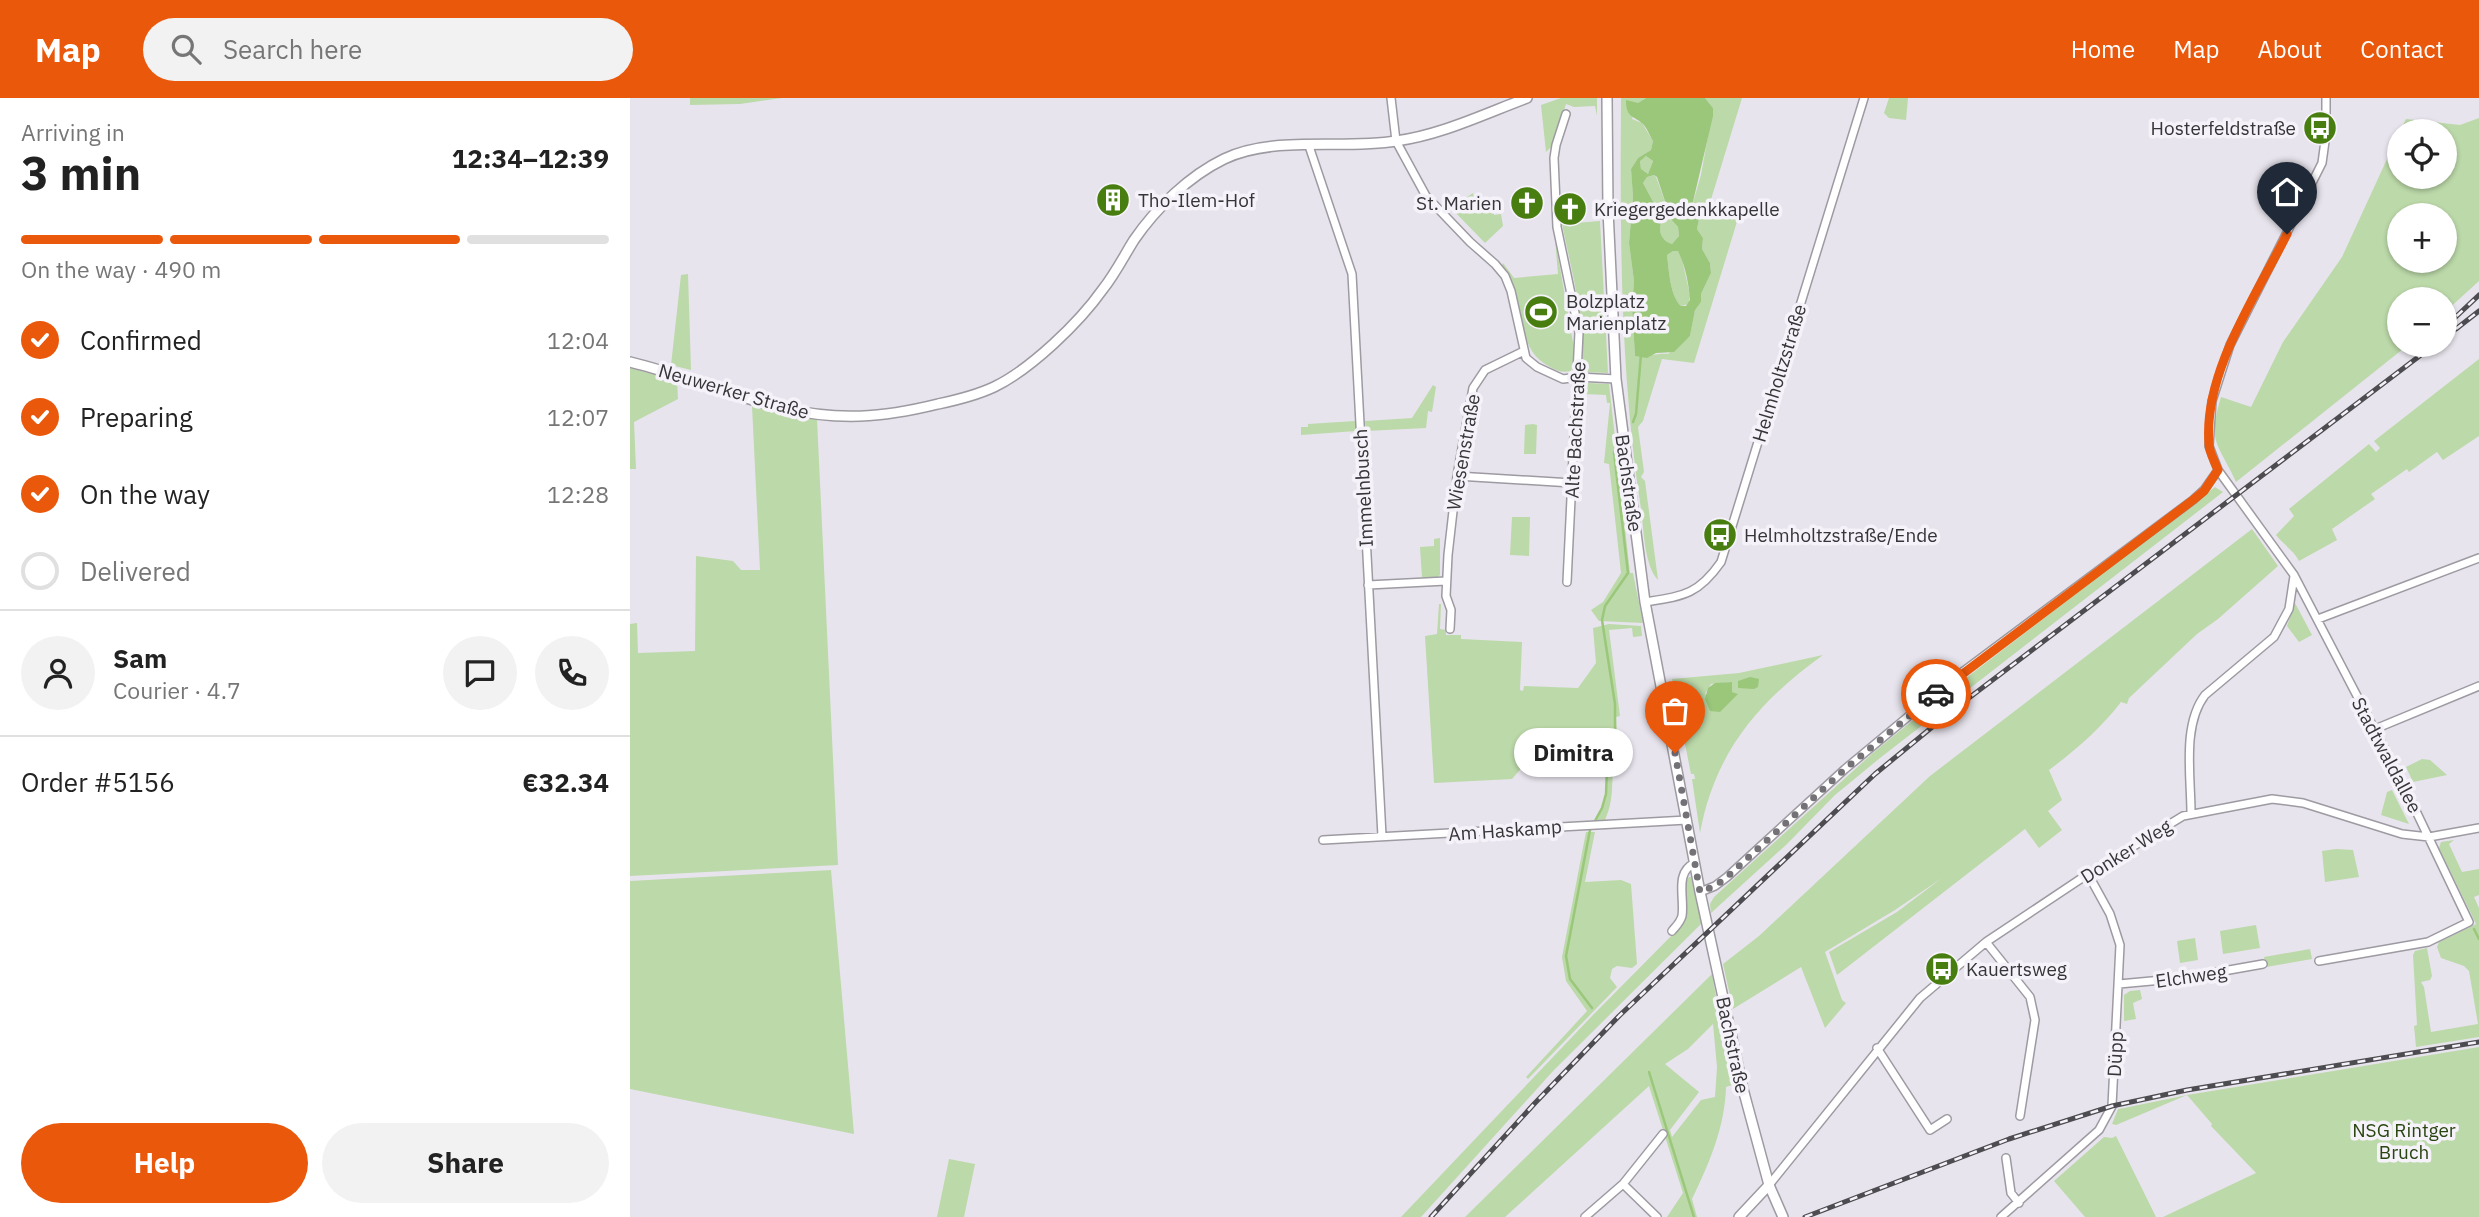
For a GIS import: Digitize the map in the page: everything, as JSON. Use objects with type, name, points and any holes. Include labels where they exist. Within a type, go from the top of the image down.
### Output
[{"type":"street","points":[[1391,98],[1396,141],[1426,196],[1505,276],[1526,358],[1549,374],[1563,379],[1616,379]]},
{"type":"street","name":"Neuwerker Straße","points":[[630,362],[781,408],[831,416],[893,415],[955,400],[993,387],[1023,370],[1047,349],[1103,289],[1151,218],[1176,193],[1223,159],[1266,148],[1396,141],[1432,133],[1527,98]]},
{"type":"street","name":"Bachstraße","points":[[1607,98],[1608,210],[1616,379],[1645,602],[1700,892],[1742,1088],[1769,1185],[1783,1217]]},
{"type":"street","name":"Helmholtzstraße","points":[[1645,602],[1695,591],[1709,580],[1721,562],[1864,98]]},
{"type":"street","points":[[1700,892],[1727,877],[1845,769],[1957,676],[2204,491],[2218,470],[2209,446],[2211,401],[2230,345],[2322,163],[2326,134],[2326,98]]},
{"type":"street","name":"Alte Bachstraße","points":[[1566,114],[1556,145],[1557,227],[1579,332],[1567,582]]},
{"type":"street","name":"Immelnbusch","points":[[1309,146],[1352,274],[1382,836]]},
{"type":"street","name":"Wiesenstraße","points":[[1450,629],[1451,610],[1446,596],[1446,582],[1457,476],[1473,388],[1485,370],[1524,351]]},
{"type":"street","name":"Stadtwaldallee","points":[[2218,470],[2294,575],[2375,729],[2469,922],[2428,942],[2319,961]]},
{"type":"street","points":[[1457,476],[1572,483]]},
{"type":"street","points":[[2318,619],[2479,558]]},
{"type":"street","points":[[2192,813],[2191,724],[2197,705],[2205,695],[2274,636],[2289,609],[2294,575]]},
{"type":"street","points":[[1368,585],[1446,582]]},
{"type":"street","points":[[2375,729],[2479,686]]},
{"type":"street","name":"Donker Weg","points":[[1739,1217],[1769,1185],[1920,998],[1986,942],[2182,816],[2272,799],[2303,803],[2402,834],[2429,837],[2479,828]]},
{"type":"street","name":"Am Haskamp","points":[[1323,840],[1687,820]]},
{"type":"street","points":[[1672,931],[1682,914],[1683,873],[1688,866],[1695,863]]},
{"type":"street","name":"Düpp","points":[[2001,1217],[2099,1130],[2112,1106],[2120,945],[2110,914],[2088,874]]},
{"type":"street","points":[[1986,942],[2030,997],[2035,1020],[2020,1116]]},
{"type":"street","name":"Elchweg","points":[[2119,984],[2184,978],[2263,964]]},
{"type":"street","points":[[1877,1048],[1930,1130],[1947,1119]]},
{"type":"street","points":[[1585,1217],[1623,1184],[1663,1134]]},
{"type":"street","points":[[2006,1158],[2011,1193],[2018,1203]]},
{"type":"street","points":[[1623,1184],[1657,1217]]},
{"type":"green space","points":[[690,98],[782,98],[740,104],[690,105]]},
{"type":"green space","points":[[1561,98],[1597,98],[1597,116],[1595,106],[1574,107],[1566,104],[1553,145],[1546,152],[1541,105]]},
{"type":"green space","points":[[1621,98],[1646,98],[1638,103],[1632,119],[1642,123],[1653,141],[1651,150],[1638,158],[1631,169],[1633,197],[1629,243],[1634,281],[1632,307],[1635,356],[1639,356],[1668,354],[1690,336],[1695,309],[1701,302],[1701,294],[1711,273],[1710,263],[1702,249],[1703,238],[1697,229],[1699,219],[1692,206],[1701,175],[1713,108],[1705,98],[1742,98],[1709,206],[1739,215],[1694,363],[1662,359],[1643,421],[1638,427],[1644,472],[1641,477],[1645,481],[1658,580],[1653,574],[1645,547],[1625,355],[1621,252]]},
{"type":"green space","points":[[1889,98],[1908,98],[1906,120],[1889,118],[1884,113]]},
{"type":"green space","points":[[2479,118],[2479,281],[2457,301],[2457,287],[2387,287],[2387,357],[2393,357],[2236,482],[2216,442],[2215,424],[2221,397],[2251,407],[2283,342],[2342,257],[2387,159],[2387,189],[2457,189],[2457,125]]},
{"type":"green space","points":[[1646,156],[1653,161],[1648,174],[1641,169],[1640,160]]},
{"type":"green space","points":[[1654,175],[1666,204],[1661,211],[1657,209],[1643,183],[1647,177]]},
{"type":"green space","points":[[1473,193],[1475,205],[1492,203],[1494,215],[1501,214],[1503,226],[1485,243],[1451,208]]},
{"type":"green space","points":[[1668,216],[1678,227],[1679,236],[1672,244],[1666,241],[1660,232],[1662,221]]},
{"type":"green space","points":[[1600,221],[1608,373],[1582,372],[1580,316],[1562,224]]},
{"type":"green space","points":[[1555,239],[1574,348],[1574,363],[1568,372],[1550,367],[1532,351],[1527,342],[1512,283],[1501,268],[1503,263],[1514,278],[1558,274]]},
{"type":"green space","points":[[1678,251],[1681,255],[1690,295],[1689,304],[1681,306],[1674,296],[1669,275],[1667,255]]},
{"type":"green space","points":[[688,274],[691,370],[671,365],[681,275]]},
{"type":"green space","points":[[2479,359],[2479,436],[2443,460],[2437,452],[2371,494],[2375,499],[2332,529],[2337,540],[2299,561],[2276,535],[2294,516],[2289,509],[2369,444],[2376,452],[2380,448],[2374,441]]},
{"type":"green space","points":[[630,368],[677,381],[678,399],[634,422],[636,469],[630,469]]},
{"type":"green space","points":[[1609,384],[1630,573],[1633,573],[1643,623],[1599,621],[1591,610],[1603,602],[1621,573],[1609,464],[1604,463],[1610,403],[1607,403],[1606,395],[1584,394],[1584,385]]},
{"type":"green space","points":[[1433,385],[1436,387],[1432,412],[1428,411],[1426,428],[1366,431],[1365,421],[1412,418]]},
{"type":"green space","points":[[752,406],[817,419],[838,865],[630,876],[630,624],[637,623],[638,653],[695,651],[696,556],[733,561],[741,570],[760,570]]},
{"type":"green space","points":[[1355,421],[1356,431],[1301,435],[1301,427],[1308,427],[1308,424]]},
{"type":"green space","points":[[1525,425],[1537,425],[1536,454],[1524,454]]},
{"type":"green space","points":[[2215,487],[2223,492],[1835,795],[1787,844],[1711,913],[1710,904],[1714,897],[1874,752],[1940,698]]},
{"type":"green space","points":[[1512,517],[1530,517],[1529,556],[1510,555]]},
{"type":"green space","points":[[2252,529],[2278,566],[2197,634],[2129,698],[2127,704],[2121,702],[2088,738],[2049,770],[2062,800],[2048,811],[2062,830],[2039,848],[2025,829],[1837,975],[1829,952],[1897,912],[1942,878],[1825,952],[1842,1000],[1846,1003],[1825,1028],[1801,967],[1733,1009],[1723,964],[1759,936],[1930,776]]},
{"type":"green space","points":[[1440,538],[1440,575],[1422,577],[1420,547],[1434,546],[1434,539]]},
{"type":"green space","points":[[2295,603],[2312,635],[2299,642],[2287,626]]},
{"type":"green space","points":[[1439,604],[1440,629],[1446,630],[1446,635],[1461,635],[1461,639],[1522,642],[1520,690],[1523,691],[1524,686],[1578,688],[1596,663],[1593,628],[1609,624],[1641,626],[1642,636],[1633,637],[1632,628],[1609,630],[1620,716],[1616,717],[1612,794],[1605,820],[1595,820],[1606,788],[1607,777],[1602,776],[1604,754],[1542,744],[1512,779],[1434,783],[1425,636],[1437,634]]},
{"type":"green space","points":[[1823,655],[1778,691],[1743,731],[1716,778],[1700,833],[1692,779],[1695,779],[1694,774],[1691,774],[1672,679],[1739,673]],"holes":[[[1731,682],[1732,692],[1737,694],[1705,694],[1711,684]]]},
{"type":"green space","points":[[2422,759],[2430,760],[2447,775],[2413,782],[2406,767]]},
{"type":"green space","points":[[2392,790],[2409,824],[2381,815],[2387,792]]},
{"type":"green space","points":[[1586,832],[1595,832],[1585,882],[1621,880],[1631,884],[1637,964],[1632,968],[1617,966],[1612,969],[1610,978],[1617,987],[1528,1079],[1526,1077],[1587,1011],[1566,981],[1562,957]]},
{"type":"green space","points":[[2454,840],[2449,844],[2462,872],[2479,869],[2479,895],[2474,897],[2479,908],[2479,1037],[2416,1047],[2415,951],[2427,948],[2432,976],[2430,980],[2421,982],[2431,1032],[2478,1024],[2469,971],[2464,966],[2441,958],[2437,947],[2439,942],[2476,924],[2439,848],[2441,842]]},
{"type":"green space","points":[[2353,850],[2359,877],[2325,882],[2322,851]]},
{"type":"green space","points":[[831,870],[854,1134],[630,1089],[630,881]]},
{"type":"green space","points":[[1689,877],[1702,923],[1554,1070],[1421,1217],[1401,1217],[1682,925],[1685,919],[1686,882]]},
{"type":"green space","points":[[2256,925],[2260,948],[2223,954],[2220,931]]},
{"type":"green space","points":[[2195,938],[2198,960],[2180,963],[2177,941]]},
{"type":"green space","points":[[2310,949],[2312,959],[2266,967],[2264,957]]},
{"type":"green space","points":[[1712,974],[1732,1085],[1726,1087],[1719,1131],[1692,1199],[1697,1217],[1667,1217],[1683,1193],[1649,1086],[1505,1217],[1465,1217]],"holes":[[[1713,1024],[1717,1067],[1715,1097],[1701,1100],[1672,1137],[1670,1130],[1699,1092],[1665,1064],[1688,1049]]]},
{"type":"green space","points":[[2140,990],[2142,999],[2133,1003],[2136,1019],[2124,1021],[2124,995]]},
{"type":"green space","name":"NSG Rintger Bruch","points":[[2479,1047],[2479,1217],[2163,1217],[2256,1173],[2211,1126],[2187,1095]]},
{"type":"green space","points":[[2187,1095],[2116,1125],[2112,1124],[2118,1109]]},
{"type":"green space","points":[[2116,1136],[2156,1217],[2085,1217],[2054,1181],[2104,1137]]},
{"type":"green space","points":[[949,1159],[975,1164],[964,1217],[937,1217]]},
{"type":"shaded area","points":[[1646,98],[1705,98],[1713,108],[1692,206],[1699,219],[1697,229],[1703,238],[1702,249],[1710,263],[1711,273],[1701,294],[1701,302],[1695,310],[1690,336],[1674,352],[1656,353],[1647,358],[1635,356],[1632,307],[1634,281],[1629,243],[1633,197],[1631,169],[1638,158],[1651,150],[1653,141],[1644,126],[1627,110],[1626,100],[1638,103]],"holes":[[[1646,156],[1653,161],[1648,174],[1641,169],[1640,161]],[[1647,177],[1657,177],[1666,204],[1661,211],[1657,209],[1643,183]],[[1668,216],[1678,227],[1679,236],[1672,244],[1661,235],[1662,221]],[[1678,251],[1683,262],[1690,300],[1686,306],[1681,306],[1674,296],[1667,255]]]},
{"type":"shaded area","points":[[1750,677],[1759,679],[1758,687],[1738,688],[1738,681]]},
{"type":"shaded area","points":[[1732,682],[1732,692],[1738,694],[1720,712],[1710,711],[1705,699],[1708,688],[1715,683]]},
{"type":"waterway","points":[[1633,422],[1641,354]]},
{"type":"waterway","points":[[1592,1008],[1570,979],[1566,956],[1590,830],[1606,794],[1607,768],[1615,738],[1615,704],[1602,620],[1605,606],[1628,573],[1614,452]]},
{"type":"waterway","points":[[2474,929],[2479,939]]},
{"type":"waterway","points":[[1649,1072],[1694,1217]]},
{"type":"railway","points":[[2457,316],[2479,295]]},
{"type":"railway","points":[[2457,328],[2479,311]]},
{"type":"railway","points":[[1431,1217],[1619,1016],[1875,774],[1953,710],[2418,357]]},
{"type":"railway","points":[[1805,1217],[2009,1139],[2112,1106],[2187,1090],[2479,1042]]},
{"type":"way so far","points":[[1675,753],[1700,892],[1727,877],[1845,769],[1936,694]]},
{"type":"place","name":"Hosterfeldstraße","points":[[2320,128]]},
{"type":"place","name":"Tho-Ilem-Hof","points":[[1113,200]]},
{"type":"place","name":"St. Marien","points":[[1527,203]]},
{"type":"place","name":"Kriegergedenkkapelle","points":[[1570,209]]},
{"type":"place","name":"Bolzplatz Marienplatz","points":[[1541,312]]},
{"type":"place","name":"Helmholtzstraße/Ende","points":[[1720,535]]},
{"type":"place","name":"Dimitra","points":[[1675,753]]},
{"type":"place","name":"Kauertsweg","points":[[1942,969]]},
{"type":"route","points":[[1936,694],[2204,491],[2218,470],[2209,446],[2211,401],[2216,385],[2230,345],[2287,234]]}]
